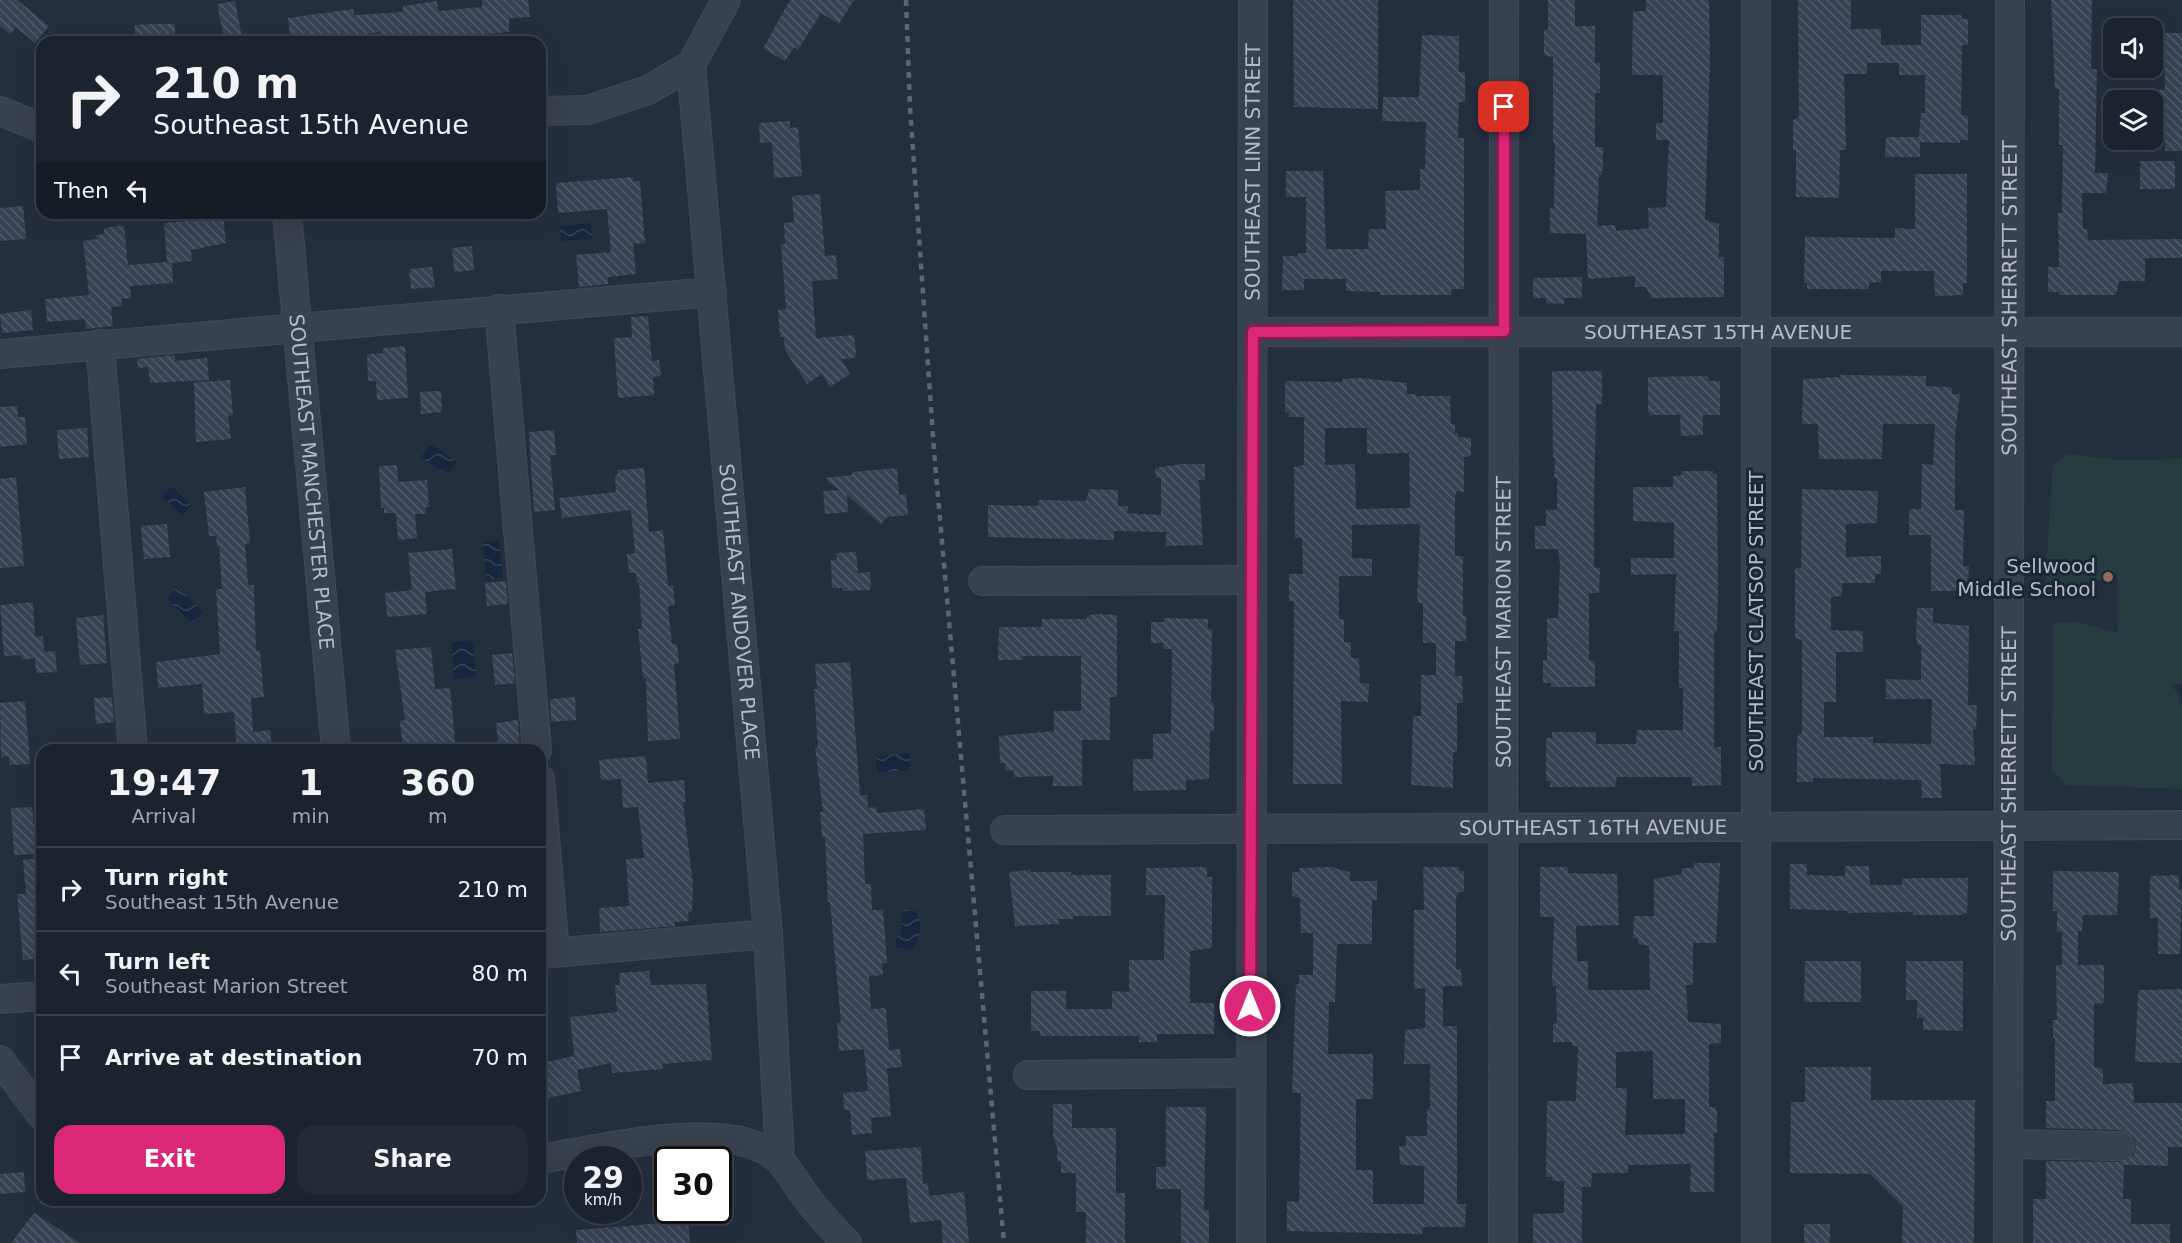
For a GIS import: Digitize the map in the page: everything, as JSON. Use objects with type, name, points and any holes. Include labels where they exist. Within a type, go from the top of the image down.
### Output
[{"type":"street","points":[[546,111],[588,110],[648,90],[691,65],[726,0]]},
{"type":"street","name":"SOUTHEAST LINN STREET","points":[[1251,1243],[1253,0]]},
{"type":"street","name":"SOUTHEAST MARION STREET","points":[[1503,1243],[1504,0]]},
{"type":"street","name":"SOUTHEAST CLATSOP STREET","points":[[1756,0],[1758,331],[1755,829],[1756,1243]]},
{"type":"street","name":"SOUTHEAST SHERRETT STREET","points":[[2008,1243],[2010,0]]},
{"type":"street","name":"SOUTHEAST ANDOVER PLACE","points":[[691,65],[768,934],[780,1160]]},
{"type":"street","points":[[0,111],[36,126]]},
{"type":"street","name":"SOUTHEAST MANCHESTER PLACE","points":[[288,219],[335,744]]},
{"type":"street","points":[[0,354],[712,291]]},
{"type":"street","points":[[499,309],[536,744]]},
{"type":"street","name":"SOUTHEAST 15TH AVENUE","points":[[1253,332],[2182,332]]},
{"type":"street","points":[[100,344],[133,744]]},
{"type":"street","points":[[983,580],[1251,580]]},
{"type":"street","name":"SOUTHEAST 16TH AVENUE","points":[[1005,830],[1755,829],[2010,824],[2182,825]]},
{"type":"street","points":[[546,910],[548,953],[768,934]]},
{"type":"street","points":[[0,999],[36,996]]},
{"type":"street","points":[[0,1060],[36,1108]]},
{"type":"street","points":[[1028,1075],[1251,1073]]},
{"type":"street","points":[[546,1158],[639,1143],[706,1136],[735,1139],[780,1160],[822,1218],[847,1243]]},
{"type":"street","points":[[2009,1144],[2120,1146]]},
{"type":"green space","name":"Sellwood Middle School","points":[[2068,454],[2116,460],[2182,459],[2182,684],[2172,685],[2180,698],[2182,710],[2182,789],[2066,785],[2052,770],[2053,623],[2078,622],[2118,633],[2117,573],[2082,585],[2045,588],[2053,465]]},
{"type":"water","points":[[591,223],[593,239],[561,241],[560,226]]},
{"type":"water","points":[[430,444],[457,462],[448,475],[421,457]]},
{"type":"water","points":[[172,486],[192,505],[182,516],[162,497]]},
{"type":"water","points":[[499,540],[503,578],[486,580],[483,542]]},
{"type":"water","points":[[177,587],[203,611],[192,623],[167,599]]},
{"type":"water","points":[[473,640],[476,677],[454,679],[452,642]]},
{"type":"water","points":[[909,753],[910,770],[877,773],[876,756]]},
{"type":"water","points":[[902,910],[916,911],[920,921],[920,935],[913,949],[896,948],[896,939],[901,933]]},
{"type":"building","points":[[0,0],[17,0],[49,26],[41,36],[36,36],[35,43],[16,27],[10,34],[0,26]]},
{"type":"building","points":[[482,0],[528,0],[530,17],[509,18],[509,32],[467,36],[380,36],[380,32],[352,36],[308,36],[308,34],[290,36],[288,18],[353,9],[354,15],[403,12],[403,6],[437,1],[438,11],[482,7]]},
{"type":"building","points":[[790,0],[854,0],[839,24],[821,13],[798,50],[794,47],[785,61],[763,48]]},
{"type":"building","points":[[1293,0],[1378,0],[1378,109],[1294,107]]},
{"type":"building","points":[[1548,0],[1575,0],[1575,26],[1595,26],[1595,63],[1600,63],[1600,93],[1595,93],[1595,147],[1603,147],[1603,169],[1599,175],[1597,226],[1615,225],[1616,231],[1649,228],[1648,208],[1666,207],[1669,140],[1656,140],[1656,123],[1663,123],[1663,75],[1632,75],[1633,11],[1646,11],[1646,0],[1709,0],[1710,59],[1705,220],[1719,224],[1719,257],[1724,257],[1724,297],[1651,298],[1646,287],[1635,287],[1635,276],[1588,279],[1586,234],[1550,233],[1550,208],[1554,208],[1555,143],[1553,143],[1553,57],[1544,55],[1544,30],[1548,30]]},
{"type":"building","points":[[1798,0],[1851,0],[1851,29],[1881,29],[1881,45],[1921,45],[1921,15],[1961,15],[1962,19],[1968,19],[1968,45],[1962,45],[1961,115],[1968,116],[1968,140],[1960,140],[1960,143],[1920,142],[1920,157],[1885,157],[1886,137],[1919,137],[1921,113],[1925,113],[1925,75],[1899,75],[1899,63],[1867,63],[1867,74],[1844,74],[1846,150],[1840,150],[1839,198],[1796,197],[1796,150],[1793,150],[1793,120],[1799,117]]},
{"type":"building","points":[[2051,0],[2092,0],[2091,68],[2097,70],[2095,173],[2108,173],[2106,193],[2082,193],[2083,229],[2087,229],[2088,240],[2182,239],[2182,258],[2145,258],[2145,281],[2119,281],[2116,295],[2059,295],[2059,292],[2048,292],[2048,267],[2059,267],[2058,213],[2062,213],[2063,145],[2059,145],[2059,89],[2055,89]]},
{"type":"building","points":[[235,1],[242,36],[224,36],[217,4]]},
{"type":"building","points":[[175,24],[175,36],[135,36],[135,25]]},
{"type":"building","points":[[2164,33],[2182,33],[2182,151],[2165,151],[2163,90],[2165,90]]},
{"type":"building","points":[[1422,35],[1459,36],[1459,72],[1465,72],[1465,102],[1459,102],[1458,138],[1464,138],[1464,289],[1451,289],[1452,295],[1380,295],[1380,292],[1346,291],[1346,279],[1304,279],[1304,290],[1282,290],[1283,256],[1298,256],[1298,253],[1306,253],[1306,197],[1286,197],[1286,171],[1323,171],[1326,249],[1368,249],[1369,229],[1386,229],[1385,191],[1420,190],[1420,169],[1425,169],[1426,122],[1382,121],[1383,97],[1419,97]]},
{"type":"building","points":[[790,121],[790,128],[798,127],[802,176],[774,178],[772,142],[760,143],[759,123]]},
{"type":"building","points":[[2140,161],[2175,161],[2175,189],[2140,189]]},
{"type":"building","points":[[1915,174],[1967,174],[1967,283],[1963,283],[1963,295],[1935,296],[1934,271],[1881,271],[1881,282],[1869,283],[1869,289],[1807,289],[1807,283],[1804,283],[1805,237],[1895,238],[1895,228],[1915,229]]},
{"type":"building","points":[[633,177],[633,181],[640,181],[645,243],[633,244],[636,274],[608,277],[608,284],[579,287],[576,255],[611,252],[607,209],[558,213],[556,183]]},
{"type":"building","points":[[820,194],[825,256],[836,255],[838,279],[812,281],[816,338],[854,335],[856,352],[855,358],[841,359],[850,374],[830,387],[822,374],[807,384],[785,350],[784,337],[780,337],[778,310],[786,309],[781,244],[785,244],[784,223],[794,222],[792,196]]},
{"type":"building","points":[[23,206],[26,239],[0,241],[0,208]]},
{"type":"building","points":[[191,219],[224,219],[226,243],[191,250],[192,261],[172,263],[173,283],[130,286],[131,298],[121,299],[122,306],[111,307],[113,326],[86,329],[85,319],[47,322],[45,299],[89,295],[83,241],[97,239],[96,235],[104,234],[104,228],[124,225],[128,265],[167,262],[164,223],[191,221]]},
{"type":"building","points":[[472,246],[474,270],[454,272],[452,248]]},
{"type":"building","points":[[432,267],[435,287],[411,289],[409,269]]},
{"type":"building","points":[[1582,277],[1582,298],[1564,298],[1564,304],[1546,303],[1546,298],[1533,298],[1533,278]]},
{"type":"building","points":[[31,310],[33,330],[2,333],[0,314]]},
{"type":"building","points":[[648,316],[652,361],[659,360],[661,376],[653,377],[654,395],[618,398],[614,338],[632,337],[631,317]]},
{"type":"building","points":[[405,346],[408,398],[377,400],[376,381],[368,381],[367,354],[383,353],[383,348]]},
{"type":"building","points":[[175,355],[175,361],[207,358],[209,380],[150,383],[148,367],[138,368],[137,359]]},
{"type":"building","points":[[1552,371],[1602,371],[1602,404],[1596,404],[1594,505],[1594,567],[1600,568],[1599,593],[1589,593],[1589,660],[1595,661],[1595,687],[1551,687],[1551,683],[1543,683],[1543,660],[1547,660],[1547,618],[1558,618],[1560,564],[1558,549],[1535,549],[1535,526],[1546,526],[1546,510],[1557,510],[1557,478],[1554,477],[1555,458],[1553,458]]},
{"type":"building","points":[[1840,375],[1926,376],[1926,386],[1952,387],[1952,394],[1960,394],[1955,435],[1955,510],[1964,510],[1963,566],[1969,566],[1968,591],[1931,591],[1931,535],[1909,535],[1909,509],[1921,509],[1922,464],[1933,465],[1935,424],[1883,424],[1882,459],[1819,459],[1818,424],[1802,424],[1803,379],[1840,377]]},
{"type":"building","points":[[1708,376],[1709,381],[1720,381],[1720,415],[1703,415],[1703,435],[1681,436],[1680,415],[1651,415],[1648,412],[1648,377]]},
{"type":"building","points":[[1361,378],[1407,383],[1407,394],[1450,396],[1451,424],[1455,424],[1455,433],[1458,433],[1458,437],[1471,438],[1471,456],[1464,457],[1464,492],[1457,491],[1455,495],[1455,556],[1463,556],[1463,616],[1466,616],[1466,641],[1455,641],[1455,676],[1462,676],[1463,703],[1457,703],[1457,752],[1453,752],[1453,788],[1411,785],[1413,716],[1421,716],[1421,675],[1436,675],[1436,643],[1423,643],[1423,603],[1419,603],[1417,598],[1420,524],[1352,525],[1352,558],[1372,559],[1372,576],[1339,576],[1339,619],[1344,619],[1344,642],[1351,642],[1351,658],[1359,658],[1360,683],[1369,684],[1368,702],[1341,701],[1342,784],[1293,784],[1294,601],[1289,601],[1289,574],[1303,574],[1302,538],[1295,538],[1294,467],[1304,465],[1304,417],[1289,417],[1289,413],[1285,412],[1285,381],[1342,382],[1343,379]],"holes":[[[1325,428],[1367,428],[1367,454],[1409,453],[1410,508],[1356,509],[1355,464],[1325,465]]]},
{"type":"building","points":[[230,380],[233,415],[228,416],[231,439],[196,442],[194,382]]},
{"type":"building","points":[[441,391],[442,412],[421,414],[420,392]]},
{"type":"building","points":[[17,406],[18,417],[25,417],[27,444],[0,447],[0,407]]},
{"type":"building","points":[[87,428],[89,457],[59,459],[57,430]]},
{"type":"building","points":[[554,430],[556,455],[550,455],[555,510],[534,512],[529,432]]},
{"type":"building","points":[[1181,464],[1205,464],[1205,480],[1199,480],[1203,545],[1166,546],[1166,532],[1114,531],[1114,540],[988,537],[988,505],[1038,506],[1038,500],[1086,501],[1089,489],[1118,490],[1118,506],[1128,506],[1127,513],[1161,515],[1161,478],[1156,478],[1155,468]]},
{"type":"building","points":[[397,465],[398,482],[427,480],[429,507],[426,507],[426,514],[415,514],[417,538],[398,540],[396,513],[384,513],[384,508],[381,508],[379,466]]},
{"type":"building","points":[[644,468],[649,532],[663,530],[668,586],[673,585],[675,606],[668,606],[672,644],[677,644],[679,663],[674,664],[680,739],[648,741],[646,678],[643,678],[638,629],[642,629],[639,583],[637,583],[636,573],[629,573],[627,554],[635,553],[631,510],[562,518],[559,498],[616,492],[615,475],[618,474],[618,470]]},
{"type":"building","points":[[897,468],[899,495],[906,494],[908,515],[887,517],[881,524],[847,495],[848,512],[825,514],[823,491],[839,490],[825,478],[852,475],[852,472]]},
{"type":"building","points":[[1682,471],[1713,471],[1713,474],[1717,474],[1718,597],[1717,631],[1714,632],[1714,747],[1721,747],[1721,785],[1692,786],[1692,777],[1617,777],[1615,787],[1550,787],[1550,781],[1546,781],[1546,738],[1552,738],[1552,732],[1596,732],[1596,744],[1636,744],[1637,730],[1683,730],[1683,688],[1679,688],[1679,631],[1674,631],[1676,574],[1631,575],[1631,558],[1674,558],[1674,523],[1633,521],[1633,487],[1673,487],[1673,476],[1682,475]]},
{"type":"building","points":[[16,477],[24,566],[0,568],[0,479]]},
{"type":"building","points":[[245,487],[250,543],[245,544],[248,585],[254,585],[256,651],[260,651],[264,697],[251,698],[253,732],[270,730],[271,744],[237,744],[234,712],[204,714],[202,684],[158,688],[156,662],[220,654],[216,589],[222,589],[219,546],[217,547],[216,536],[209,536],[204,492]]},
{"type":"building","points":[[1802,489],[1878,491],[1877,523],[1846,524],[1846,557],[1881,556],[1881,574],[1875,574],[1875,583],[1842,583],[1842,596],[1831,597],[1831,630],[1863,631],[1863,652],[1836,652],[1836,702],[1824,702],[1824,737],[1873,737],[1873,743],[1931,744],[1932,699],[1886,699],[1886,679],[1921,680],[1921,645],[1918,645],[1916,637],[1917,608],[1933,608],[1933,623],[1969,626],[1968,705],[1977,705],[1976,729],[1973,729],[1975,765],[1940,764],[1942,798],[1922,798],[1921,780],[1813,778],[1813,782],[1797,782],[1797,737],[1802,732],[1802,640],[1795,638],[1795,568],[1801,568]]},
{"type":"building","points":[[167,524],[170,557],[144,559],[141,526]]},
{"type":"building","points":[[452,549],[456,589],[425,592],[427,614],[387,617],[385,593],[412,590],[408,553]]},
{"type":"building","points":[[856,552],[858,573],[870,572],[871,590],[843,591],[842,588],[832,588],[831,560],[837,560],[836,553]]},
{"type":"building","points":[[506,581],[508,604],[487,606],[485,583]]},
{"type":"building","points":[[33,602],[35,637],[43,636],[44,652],[55,651],[57,672],[36,673],[35,658],[22,660],[21,655],[4,656],[0,605]]},
{"type":"building","points":[[103,615],[107,663],[80,665],[76,618]]},
{"type":"building","points":[[1117,615],[1117,697],[1110,697],[1110,740],[1082,740],[1082,786],[1053,786],[1053,776],[1014,777],[1014,770],[1005,771],[1005,763],[1000,763],[999,736],[1054,731],[1054,711],[1081,711],[1081,656],[1023,656],[1023,660],[998,660],[999,627],[1042,627],[1042,619],[1087,619],[1087,616]]},
{"type":"building","points":[[1164,618],[1208,619],[1208,629],[1212,629],[1211,703],[1214,703],[1214,731],[1210,731],[1209,779],[1186,780],[1186,790],[1133,791],[1133,759],[1153,759],[1153,734],[1171,733],[1172,649],[1163,649],[1164,643],[1151,643],[1151,622],[1164,622]]},
{"type":"building","points":[[431,647],[435,689],[450,688],[455,744],[402,744],[400,721],[405,720],[395,650]]},
{"type":"building","points":[[512,653],[515,683],[495,685],[492,655]]},
{"type":"building","points":[[850,662],[860,795],[867,795],[868,808],[877,807],[877,813],[924,809],[926,830],[863,834],[865,884],[871,884],[872,910],[883,910],[887,963],[882,963],[883,975],[869,976],[871,1009],[886,1008],[889,1050],[900,1049],[902,1067],[887,1068],[891,1116],[871,1118],[872,1133],[852,1135],[850,1110],[844,1110],[843,1093],[868,1091],[864,1049],[839,1051],[837,1023],[841,1023],[830,902],[828,902],[825,837],[822,837],[820,812],[823,812],[815,747],[818,747],[814,689],[817,689],[815,664]]},
{"type":"building","points":[[112,697],[114,722],[96,724],[94,698]]},
{"type":"building","points":[[575,697],[576,720],[551,722],[550,699]]},
{"type":"building","points":[[25,701],[30,764],[9,765],[9,756],[1,757],[0,703]]},
{"type":"building","points":[[518,720],[520,744],[498,744],[496,723]]},
{"type":"building","points":[[646,756],[648,783],[684,780],[686,802],[683,802],[693,884],[692,912],[688,912],[689,921],[675,922],[675,926],[600,932],[599,908],[629,906],[626,859],[644,858],[638,807],[623,808],[621,779],[601,780],[599,760]]},
{"type":"building","points":[[32,807],[36,854],[14,855],[11,808]]},
{"type":"building","points":[[36,859],[36,959],[23,960],[17,894],[26,894],[23,860]]},
{"type":"building","points":[[1694,863],[1720,863],[1716,943],[1693,943],[1693,985],[1686,985],[1688,1022],[1721,1024],[1721,1043],[1709,1044],[1709,1107],[1716,1107],[1717,1114],[1717,1133],[1714,1133],[1714,1192],[1690,1192],[1691,1164],[1628,1165],[1628,1173],[1592,1173],[1591,1187],[1582,1187],[1582,1243],[1533,1243],[1533,1214],[1564,1213],[1564,1181],[1552,1181],[1552,1177],[1546,1177],[1547,1101],[1576,1101],[1578,1046],[1572,1046],[1572,1042],[1553,1042],[1553,1024],[1557,1023],[1556,986],[1553,986],[1552,979],[1554,917],[1540,917],[1540,867],[1568,867],[1568,873],[1617,874],[1619,925],[1576,926],[1577,961],[1588,961],[1588,990],[1650,990],[1649,946],[1638,944],[1638,938],[1633,938],[1634,916],[1654,916],[1654,879],[1682,874],[1682,868],[1694,868]],"holes":[[[1653,1051],[1653,1099],[1685,1099],[1685,1134],[1625,1135],[1627,1088],[1616,1088],[1616,1052]]]},
{"type":"building","points":[[1790,864],[1807,864],[1807,875],[1845,876],[1845,866],[1869,866],[1870,885],[1902,885],[1902,879],[1912,878],[1968,878],[1967,913],[1963,915],[1913,915],[1913,912],[1848,913],[1848,911],[1790,909]]},
{"type":"building","points":[[1207,867],[1207,877],[1212,877],[1212,948],[1190,951],[1190,1003],[1214,1003],[1214,1034],[1157,1034],[1157,1042],[1139,1042],[1139,1036],[1040,1036],[1040,1031],[1031,1031],[1031,991],[1066,991],[1066,1009],[1112,1009],[1112,991],[1129,992],[1129,960],[1164,960],[1165,895],[1146,895],[1146,868]]},
{"type":"building","points":[[1331,867],[1350,872],[1350,881],[1377,881],[1377,900],[1372,900],[1372,944],[1337,944],[1335,1002],[1329,1002],[1328,1054],[1373,1054],[1373,1099],[1356,1099],[1356,1170],[1373,1170],[1373,1204],[1424,1204],[1424,1166],[1400,1165],[1399,1146],[1406,1146],[1406,1136],[1427,1136],[1427,1109],[1430,1109],[1430,1064],[1404,1064],[1405,1030],[1425,1028],[1425,988],[1414,989],[1414,910],[1424,910],[1423,867],[1459,867],[1459,871],[1464,871],[1464,892],[1458,892],[1456,899],[1456,969],[1461,969],[1462,986],[1443,986],[1443,1026],[1457,1026],[1457,1204],[1466,1204],[1465,1227],[1423,1227],[1422,1234],[1287,1231],[1287,1201],[1299,1202],[1301,1093],[1292,1093],[1296,984],[1299,984],[1299,975],[1313,975],[1313,933],[1301,933],[1300,898],[1292,896],[1292,872],[1299,872],[1299,868]]},
{"type":"building","points":[[1030,870],[1031,872],[1071,872],[1071,875],[1111,875],[1111,916],[1073,916],[1074,919],[1058,919],[1059,924],[1015,926],[1009,872]]},
{"type":"building","points":[[2053,871],[2119,872],[2117,915],[2083,915],[2082,931],[2078,931],[2078,965],[2104,965],[2104,1003],[2094,1004],[2094,1067],[2103,1069],[2103,1084],[2133,1083],[2134,1103],[2182,1103],[2182,1147],[2168,1147],[2168,1166],[2124,1165],[2123,1199],[2131,1199],[2131,1224],[2170,1224],[2170,1243],[2033,1243],[2033,1199],[2046,1199],[2046,1161],[2120,1162],[2134,1155],[2136,1147],[2134,1138],[2121,1130],[2046,1128],[2046,1101],[2055,1101],[2053,1020],[2057,1020],[2056,965],[2062,965],[2062,932],[2057,932],[2057,911],[2053,911]]},
{"type":"building","points":[[2176,875],[2179,877],[2179,889],[2182,889],[2180,954],[2158,954],[2158,918],[2150,918],[2150,876]]},
{"type":"building","points":[[1805,961],[1861,961],[1861,1002],[1804,1002]]},
{"type":"building","points":[[1906,961],[1963,961],[1963,1031],[1923,1030],[1923,1018],[1917,1018],[1917,1000],[1906,1000]]},
{"type":"building","points":[[649,971],[651,985],[706,984],[712,1060],[662,1064],[663,1069],[612,1073],[611,1063],[577,1070],[581,1091],[548,1098],[546,1078],[549,1077],[546,1062],[574,1056],[575,1060],[570,1017],[617,1012],[615,985],[620,985],[619,973]]},
{"type":"building","points":[[2182,989],[2182,1063],[2135,1062],[2138,990]]},
{"type":"building","points":[[1805,1067],[1871,1067],[1871,1100],[1975,1100],[1974,1243],[1902,1243],[1903,1206],[1870,1174],[1790,1173],[1791,1102],[1805,1102]]},
{"type":"building","points":[[1053,1104],[1072,1104],[1072,1128],[1116,1128],[1116,1193],[1125,1193],[1125,1243],[1086,1243],[1086,1212],[1076,1212],[1076,1173],[1061,1173],[1061,1161],[1057,1161],[1057,1147],[1053,1135]]},
{"type":"building","points":[[1166,1107],[1206,1107],[1204,1210],[1209,1210],[1209,1243],[1181,1243],[1181,1189],[1156,1189],[1156,1167],[1166,1167]]},
{"type":"building","points":[[921,1147],[923,1184],[928,1183],[929,1196],[964,1192],[969,1243],[943,1243],[941,1220],[910,1223],[906,1178],[867,1180],[865,1151]]},
{"type":"building","points":[[24,1172],[25,1192],[0,1194],[0,1174]]},
{"type":"building","points":[[34,1213],[80,1243],[11,1243]]},
{"type":"building","points":[[654,1224],[688,1224],[690,1243],[577,1243],[576,1230]]},
{"type":"building","points":[[1804,1224],[1830,1224],[1830,1243],[1804,1243]]},
{"type":"railway","points":[[906,0],[910,107],[934,451],[1004,1243]]},
{"type":"place","name":"Sellwood Middle School","points":[[2108,577]]},
{"type":"route","points":[[1250,1006],[1253,332],[1504,331],[1504,107]]}]
